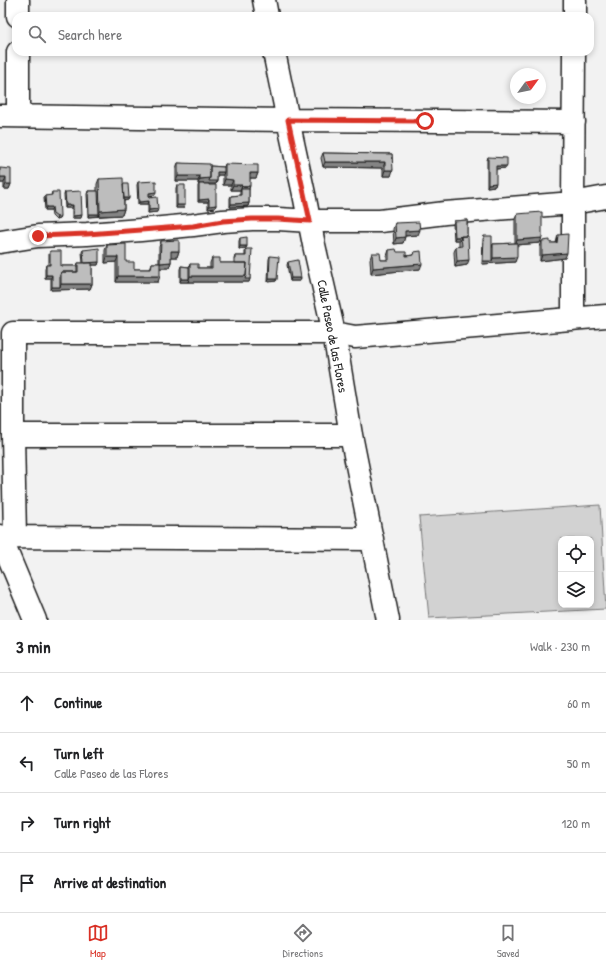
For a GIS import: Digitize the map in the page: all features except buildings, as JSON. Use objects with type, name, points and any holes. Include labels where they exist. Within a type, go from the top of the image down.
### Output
[{"type":"street","points":[[17,12],[18,0]]},
{"type":"street","points":[[264,0],[266,12]]},
{"type":"street","points":[[575,0],[575,12]]},
{"type":"street","points":[[0,17],[12,17]]},
{"type":"street","points":[[17,56],[9,116],[574,122]]},
{"type":"street","name":"Calle Paseo de las Flores","points":[[275,56],[314,246],[334,334],[351,435],[388,620]]},
{"type":"street","points":[[574,56],[574,319]]},
{"type":"street","points":[[0,242],[38,236],[141,230],[238,220],[278,219],[310,221],[380,221],[458,212],[573,203],[606,197]]},
{"type":"street","points":[[35,620],[5,537],[13,434],[13,332],[334,334],[355,336],[606,316]]},
{"type":"street","points":[[13,434],[351,435]]},
{"type":"street","points":[[5,537],[372,539]]},
{"type":"shaded area","points":[[600,505],[606,609],[429,618],[419,517]]},
{"type":"route","points":[[38,236],[193,226],[223,221],[252,219],[310,221],[288,120],[425,121]]}]
